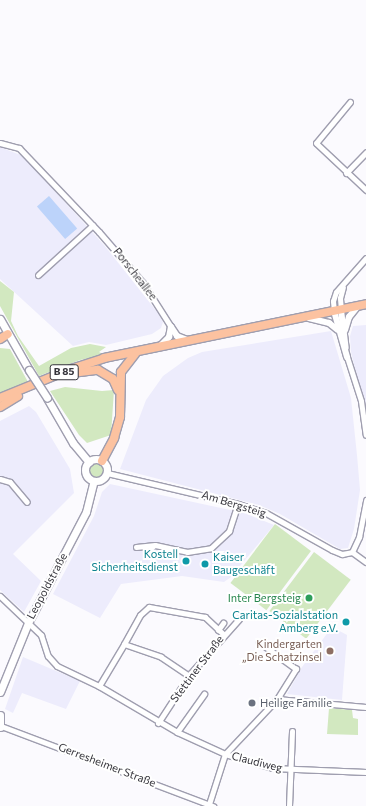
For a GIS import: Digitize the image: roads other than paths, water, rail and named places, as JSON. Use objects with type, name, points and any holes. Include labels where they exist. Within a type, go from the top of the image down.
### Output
[{"type":"main road","name":"B 85","points":[[0,404],[25,389],[71,368],[104,358],[362,305]]},
{"type":"main road","points":[[0,319],[73,443],[89,462]]},
{"type":"main road","points":[[0,339],[8,334]]},
{"type":"main road","name":"B 85","points":[[0,407],[66,374],[155,348]]},
{"type":"main road","points":[[89,462],[86,474],[94,481],[101,480],[107,473],[102,461],[117,428],[121,372],[135,354]]},
{"type":"main road","points":[[66,374],[98,370],[113,379],[120,394]]},
{"type":"main road","points":[[0,398],[25,389]]},
{"type":"main road","points":[[89,462],[93,460],[102,461]]},
{"type":"main road","name":"Leopoldstraße","points":[[0,692],[28,623],[86,512],[94,481]]},
{"type":"main road","points":[[0,715],[0,727]]},
{"type":"street","points":[[350,102],[316,143],[346,173],[366,190]]},
{"type":"street","name":"Porscheallee","points":[[0,143],[19,148],[93,225],[143,283],[171,327]]},
{"type":"street","points":[[346,173],[366,152]]},
{"type":"street","points":[[38,276],[93,225]]},
{"type":"street","points":[[346,357],[344,334],[334,295],[366,258]]},
{"type":"street","points":[[344,334],[349,317],[362,305]]},
{"type":"street","points":[[338,310],[338,330],[346,357],[363,400],[366,435]]},
{"type":"street","points":[[305,317],[324,320],[338,330]]},
{"type":"street","points":[[155,348],[166,340],[171,327],[180,338],[196,340]]},
{"type":"street","name":"Am Bergsteig","points":[[107,473],[238,504],[266,513],[332,550],[342,554],[352,552]]},
{"type":"street","points":[[0,479],[10,482],[27,502]]},
{"type":"street","points":[[366,500],[359,537],[352,552],[366,562]]},
{"type":"street","points":[[136,547],[155,545],[187,552],[211,548],[229,531],[238,504]]},
{"type":"street","name":"Claudiweg","points":[[0,596],[41,635],[48,656],[57,666],[99,686],[158,723],[226,754],[273,768],[366,772]]},
{"type":"street","points":[[99,686],[106,679],[108,670],[140,614],[149,607],[163,607],[205,617],[223,634]]},
{"type":"street","name":"Stettiner Straße","points":[[158,723],[189,676],[223,634],[239,619]]},
{"type":"street","points":[[218,630],[223,624]]},
{"type":"street","points":[[211,805],[226,754],[277,699],[296,669],[259,642]]},
{"type":"street","points":[[124,644],[161,657],[189,676]]},
{"type":"street","points":[[177,732],[204,694]]},
{"type":"street","points":[[277,699],[366,707]]},
{"type":"street","name":"Gerresheimer Straße","points":[[0,727],[211,805]]},
{"type":"street","points":[[289,806],[292,731]]},
{"type":"water","points":[[49,196],[77,228],[65,239],[37,206]]},
{"type":"place","name":"Kostell Sicherheitsdienst","points":[[186,561]]},
{"type":"place","name":"Kaiser Baugeschäft","points":[[205,564]]},
{"type":"place","name":"Inter Bergsteig","points":[[309,598]]},
{"type":"place","name":"Caritas-Sozialstation Amberg e.V.","points":[[346,622]]},
{"type":"place","name":"Kindergarten „Die Schatzinsel","points":[[330,651]]},
{"type":"place","name":"Heilige Familie","points":[[252,703]]}]
